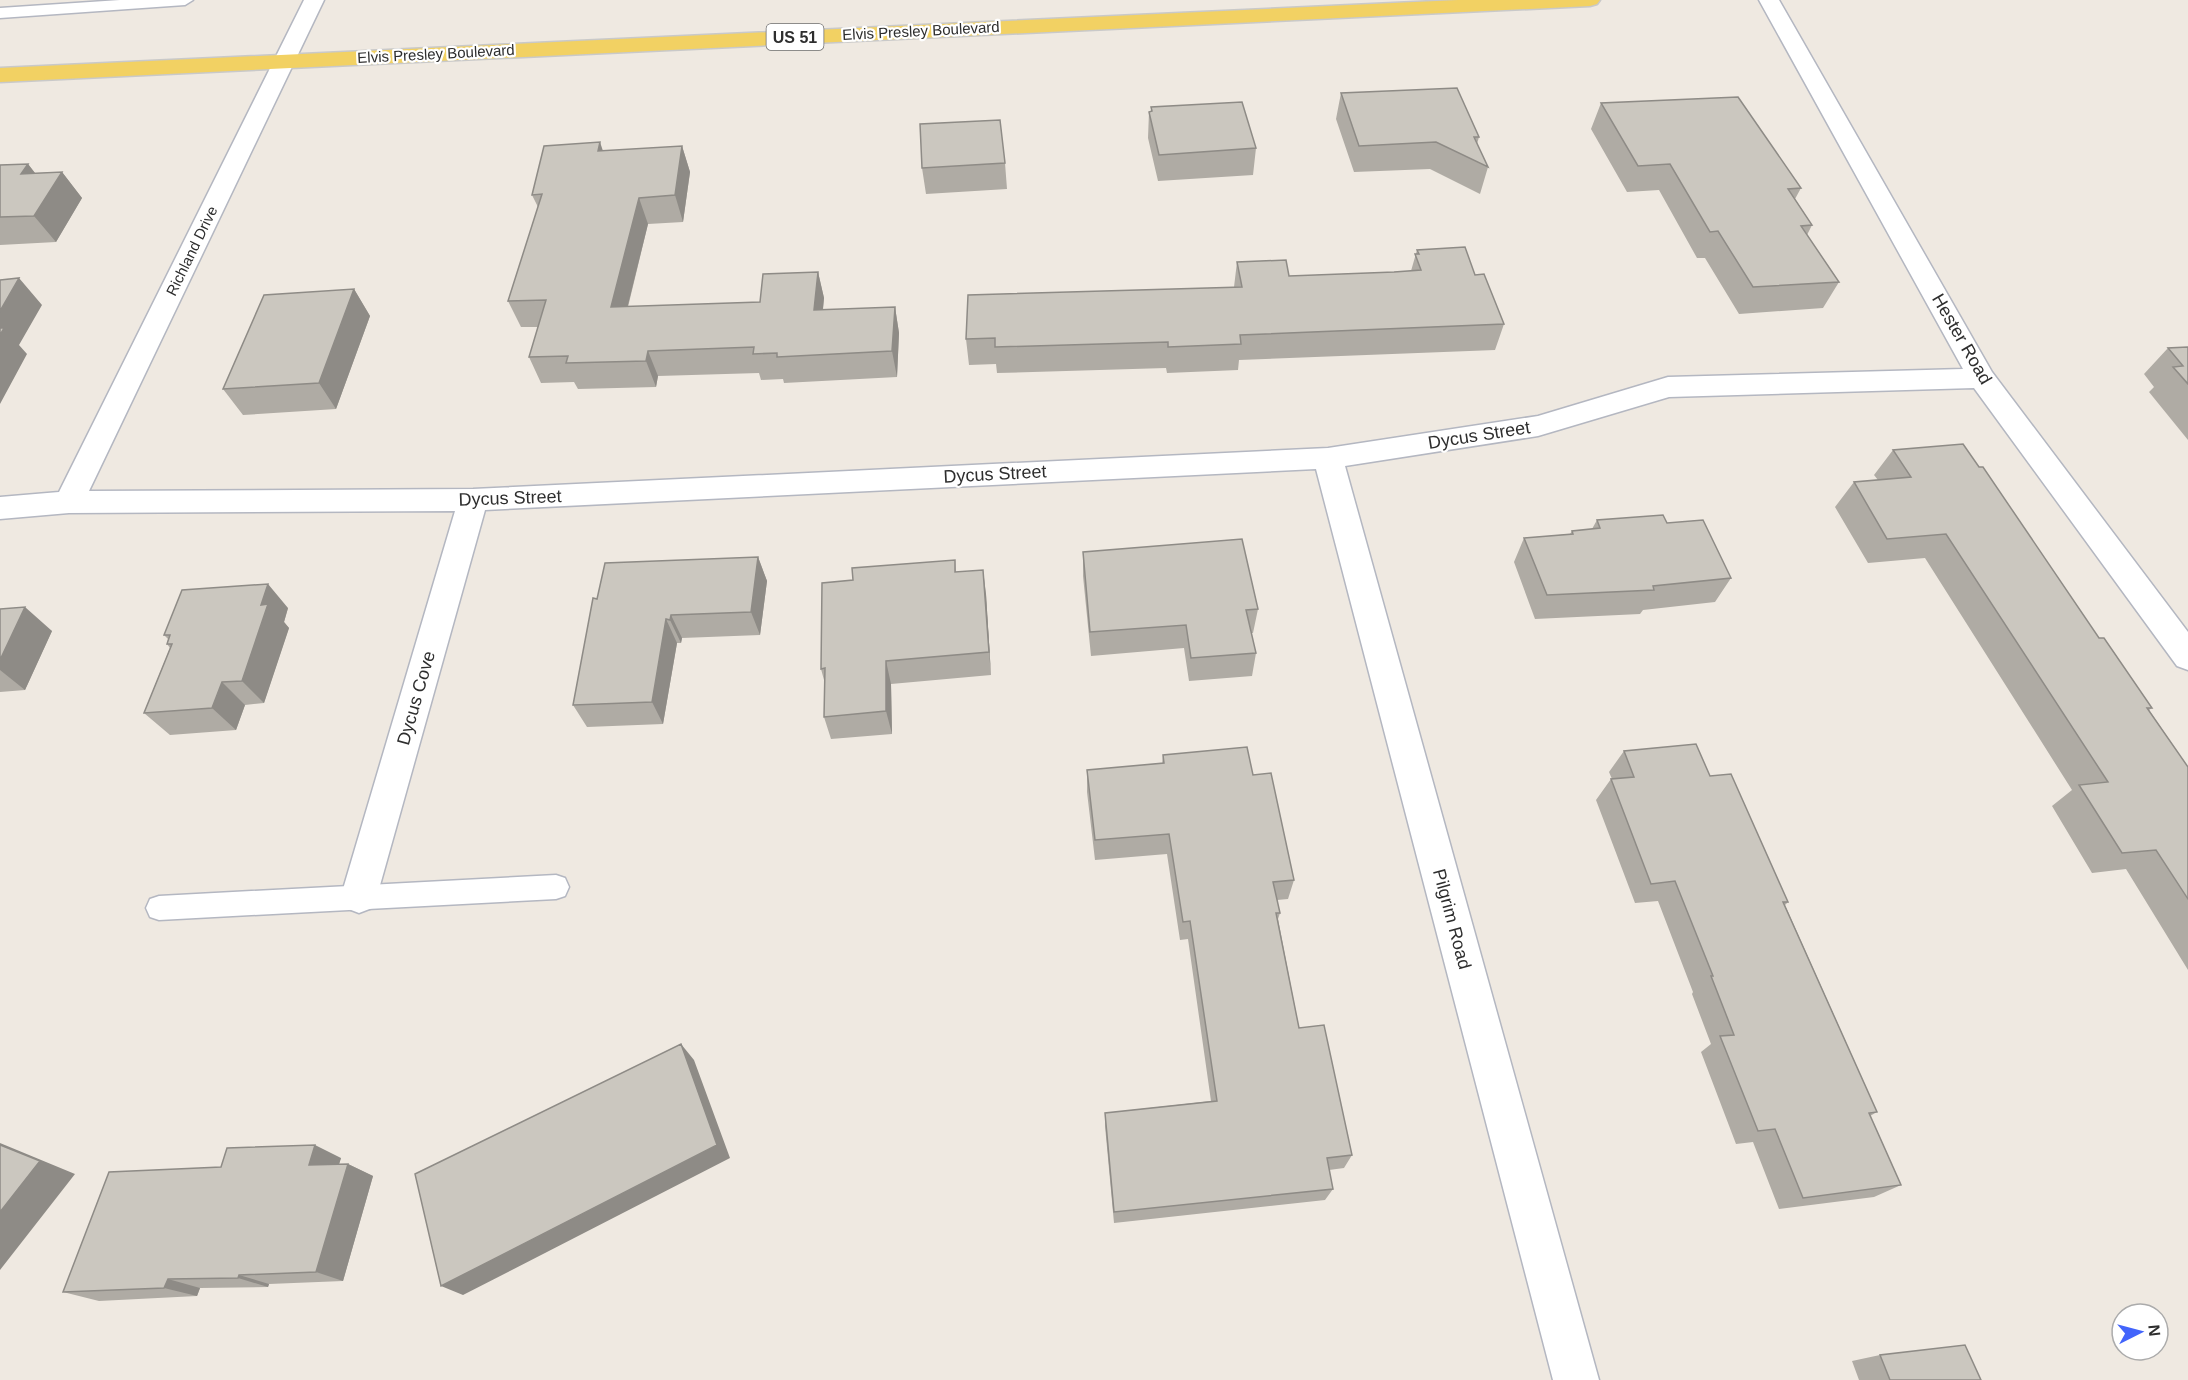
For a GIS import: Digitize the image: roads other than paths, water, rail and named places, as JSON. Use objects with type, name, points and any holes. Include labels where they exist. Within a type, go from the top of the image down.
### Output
[{"type":"main road","name":"Elvis Presley Boulevard","points":[[0,75],[1590,0]]},
{"type":"street","name":"Richland Drive","points":[[69,502],[314,0]]},
{"type":"street","name":"Hester Road","points":[[1769,0],[1982,378],[2188,657]]},
{"type":"street","name":"Dycus Street","points":[[0,508],[69,502],[473,500],[1328,458],[1538,426],[1668,387],[1982,378]]},
{"type":"street","name":"Pilgrim Road","points":[[1328,458],[1576,1380]]},
{"type":"street","name":"Dycus Cove","points":[[359,896],[473,500]]},
{"type":"lane","points":[[0,13],[185,1]]},
{"type":"lane","points":[[159,908],[556,887]]}]
